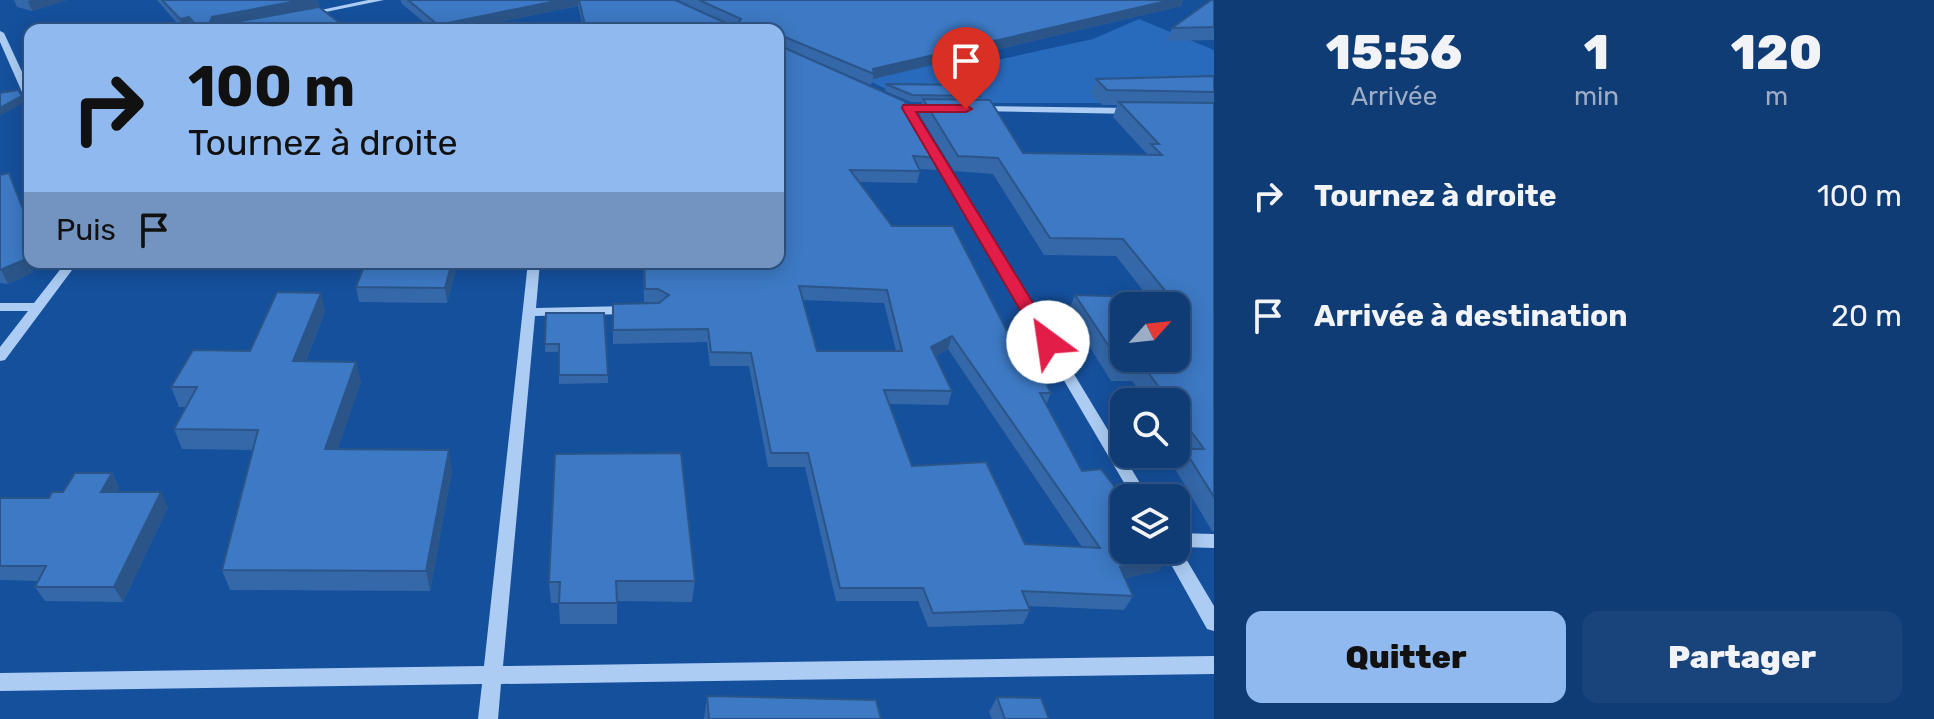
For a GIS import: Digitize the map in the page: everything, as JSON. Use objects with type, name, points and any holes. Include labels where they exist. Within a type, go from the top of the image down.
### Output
[{"type":"street","points":[[294,16],[380,0]]},
{"type":"street","points":[[324,11],[336,20]]},
{"type":"street","points":[[0,33],[24,82]]},
{"type":"street","points":[[18,66],[24,65]]},
{"type":"street","points":[[879,95],[908,108],[953,108]]},
{"type":"street","points":[[908,108],[916,121]]},
{"type":"street","points":[[969,109],[1151,111]]},
{"type":"street","points":[[924,135],[1133,484]]},
{"type":"street","points":[[0,357],[67,268]]},
{"type":"street","points":[[488,719],[490,675],[533,268]]},
{"type":"street","points":[[0,307],[38,307]]},
{"type":"street","points":[[528,312],[643,310]]},
{"type":"street","points":[[1190,540],[1214,541]]},
{"type":"street","points":[[1180,564],[1214,623]]},
{"type":"street","points":[[0,682],[1214,665]]},
{"type":"shaded area","points":[[1139,19],[1214,50],[1214,103],[956,103],[899,96],[784,37],[784,31],[943,59],[965,67],[1093,39]]},
{"type":"building","points":[[162,0],[302,0],[212,17],[210,22],[230,23],[319,7],[340,23],[354,24],[195,24],[189,17],[180,19]]},
{"type":"building","points":[[408,0],[561,0],[443,24],[437,24]]},
{"type":"building","points":[[579,0],[675,0],[726,23],[738,23],[741,19],[699,0],[1171,0],[873,69],[874,74],[784,37],[784,24],[585,24]]},
{"type":"building","points":[[1214,0],[1214,27],[1172,28]]},
{"type":"building","points":[[784,48],[904,101],[939,158],[913,156],[920,171],[850,170],[892,226],[953,226],[1023,362],[1035,362],[1051,393],[1040,393],[1082,471],[1101,469],[1112,484],[1110,484],[1110,564],[1134,564],[1120,567],[1133,596],[1022,591],[1030,610],[933,613],[923,588],[840,588],[808,453],[771,453],[751,353],[711,352],[708,329],[613,330],[613,304],[659,303],[669,295],[658,289],[645,289],[644,268],[784,268]],"holes":[[[799,286],[887,290],[902,351],[817,351]],[[952,336],[1100,548],[1025,544],[986,462],[912,466],[884,390],[952,391],[931,347]]]},
{"type":"building","points":[[1214,76],[1214,92],[1107,90],[1096,79]]},
{"type":"building","points":[[886,84],[973,85],[980,96],[912,95]]},
{"type":"building","points":[[18,90],[22,96],[0,108],[0,93]]},
{"type":"building","points":[[923,99],[990,100],[1023,153],[1162,155],[1151,144],[1159,144],[1119,102],[1214,103],[1214,497],[1190,459],[1190,449],[1204,449],[1190,430],[1190,388],[1160,388],[1148,372],[1190,372],[1190,292],[1166,292],[1123,239],[1050,238],[998,158],[958,156]]},
{"type":"building","points":[[9,173],[24,212],[24,260],[0,270],[0,175]]},
{"type":"building","points":[[364,268],[450,268],[445,288],[356,287]]},
{"type":"building","points":[[277,292],[321,293],[293,361],[356,362],[325,449],[449,450],[426,571],[222,570],[258,430],[174,429],[197,387],[171,387],[193,350],[250,351]]},
{"type":"building","points":[[1075,295],[1110,296],[1110,348]]},
{"type":"building","points":[[546,313],[604,313],[608,375],[559,375],[559,344],[545,344]]},
{"type":"building","points":[[681,453],[695,581],[616,581],[617,603],[559,603],[560,582],[549,582],[555,454]]},
{"type":"building","points":[[75,473],[112,473],[101,492],[161,492],[114,587],[35,587],[46,566],[0,566],[0,498],[49,498],[52,492],[63,492]]},
{"type":"building","points":[[707,696],[876,700],[881,719],[709,719]]},
{"type":"building","points":[[997,697],[1041,698],[1049,719],[1005,719]]},
{"type":"route","points":[[966,109],[908,108],[1048,342]]}]
